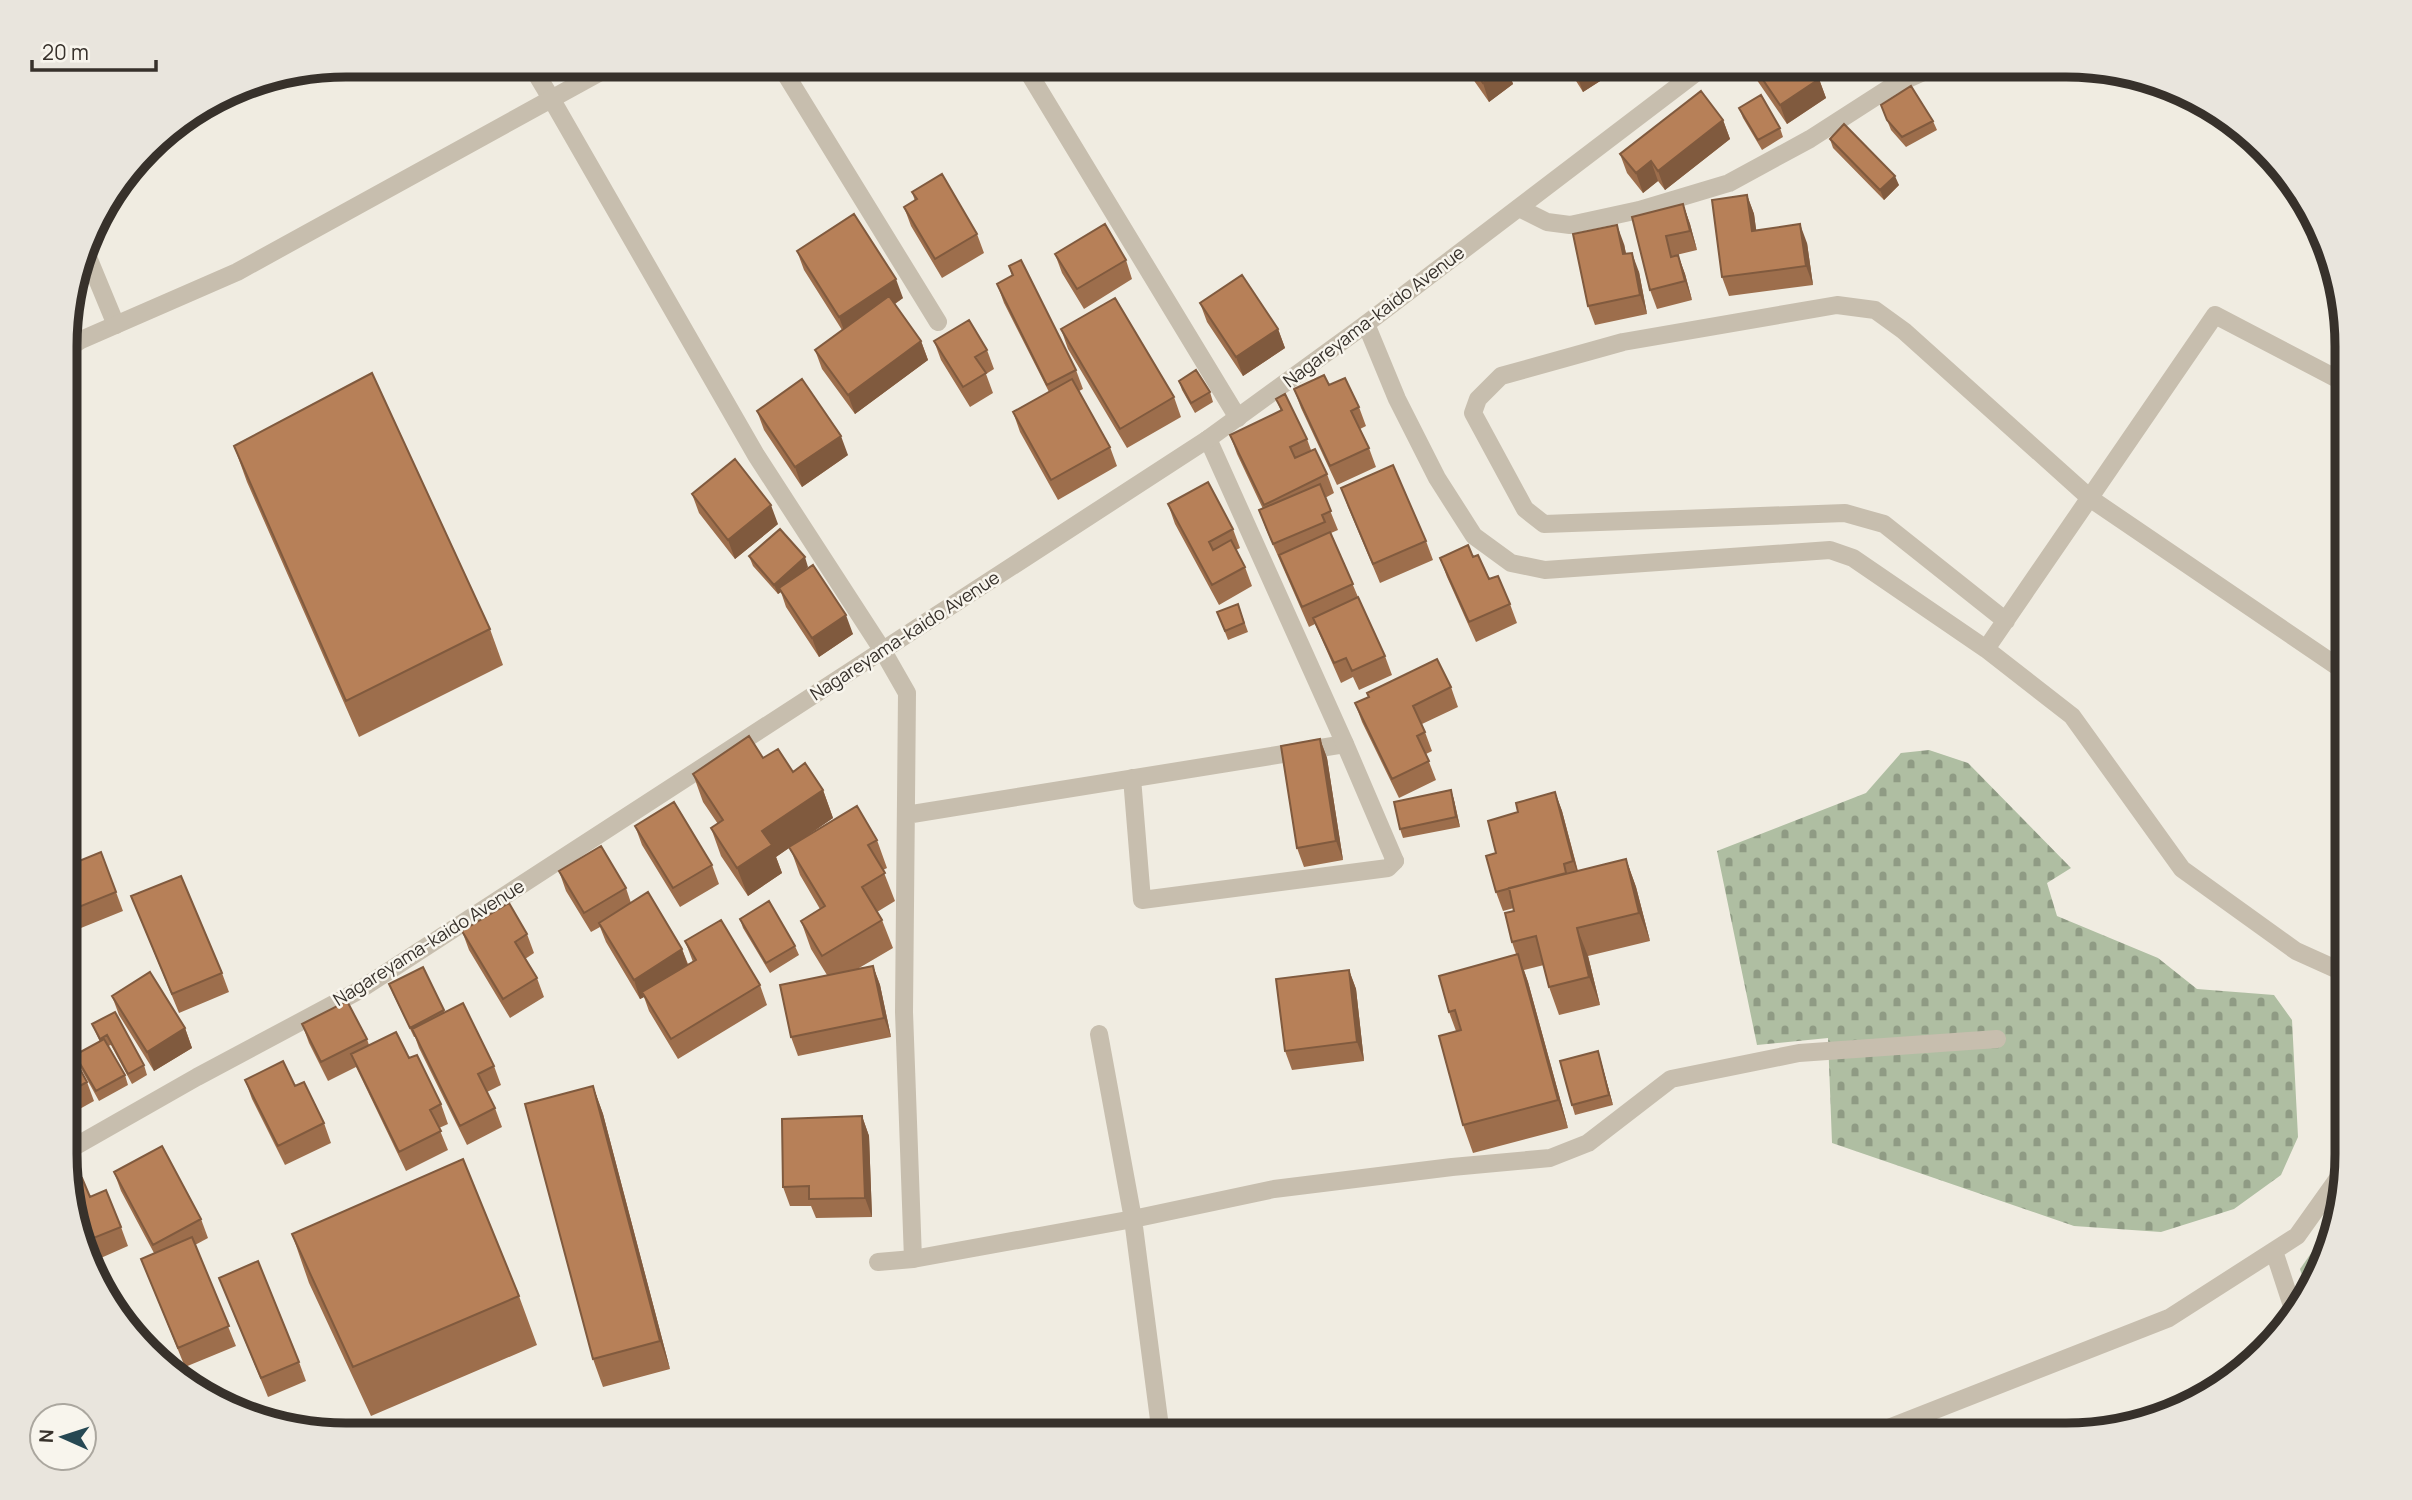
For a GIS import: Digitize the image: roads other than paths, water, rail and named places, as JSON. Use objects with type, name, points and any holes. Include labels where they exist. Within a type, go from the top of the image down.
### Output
[{"type":"street","points":[[538,77],[756,455],[883,651],[907,693],[904,1012],[913,1259]]},
{"type":"street","points":[[77,344],[237,272],[592,77]]},
{"type":"street","points":[[787,77],[939,322]]},
{"type":"street","points":[[1031,77],[1238,418]]},
{"type":"street","name":"Nagareyama-kaido Avenue","points":[[77,1145],[197,1077],[358,991],[1208,439],[1366,324],[1690,77]]},
{"type":"street","points":[[1519,208],[1547,222],[1570,225],[1639,210],[1728,183],[1810,139],[1895,85],[1913,77]]},
{"type":"street","points":[[90,263],[116,326]]},
{"type":"street","points":[[2006,621],[1884,524],[1845,513],[1544,524],[1525,509],[1473,413],[1478,398],[1501,376],[1623,342],[1837,305],[1875,310],[1904,331],[2091,499],[2335,665]]},
{"type":"street","points":[[1986,649],[2215,315],[2335,378]]},
{"type":"street","points":[[1366,324],[1397,399],[1437,478],[1474,536],[1511,564],[1545,570],[1830,550],[1853,558],[1986,649],[2072,716],[2182,869],[2296,951],[2335,969]]},
{"type":"street","points":[[1132,778],[1142,900],[1388,868],[1395,861],[1208,439]]},
{"type":"street","points":[[906,814],[1345,744]]},
{"type":"street","points":[[1099,1034],[1133,1219],[1159,1423]]},
{"type":"street","points":[[878,1262],[913,1259],[1133,1219],[1287,1187],[1550,1158],[1588,1143],[1671,1079],[1799,1053],[1997,1039]]},
{"type":"street","points":[[1902,1423],[2169,1318],[2297,1236],[2333,1185]]},
{"type":"street","points":[[2274,1251],[2291,1302]]}]
